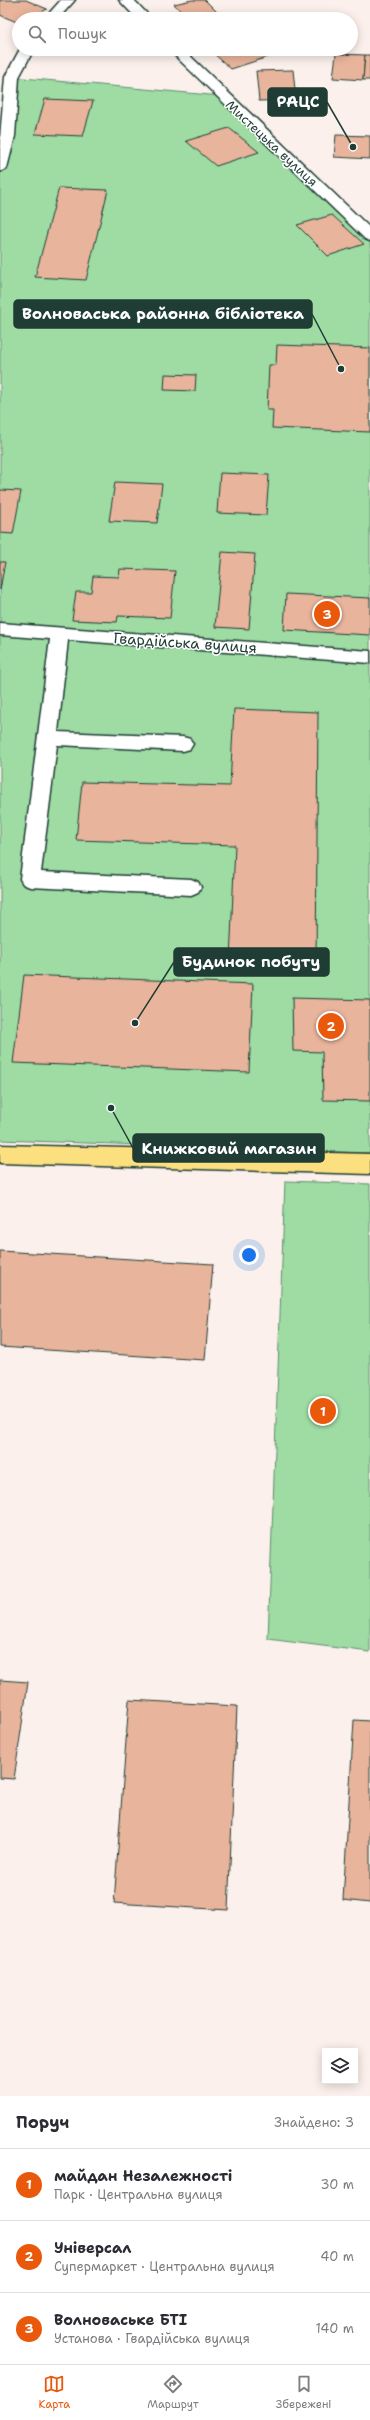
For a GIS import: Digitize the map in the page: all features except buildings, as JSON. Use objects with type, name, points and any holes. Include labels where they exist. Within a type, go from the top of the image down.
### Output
[{"type":"main road","points":[[0,1154],[370,1164]]},
{"type":"street","points":[[57,12],[68,0]]},
{"type":"street","points":[[126,0],[138,12]]},
{"type":"street","points":[[0,168],[12,77],[23,56]]},
{"type":"street","name":"Мистецька вулиця","points":[[182,56],[370,236]]},
{"type":"street","name":"Гвардійська вулиця","points":[[0,629],[370,657]]},
{"type":"street","points":[[60,633],[30,879],[191,887]]},
{"type":"street","points":[[48,738],[183,744]]},
{"type":"green space","points":[[12,77],[221,96],[370,236],[370,1153],[0,1140],[0,133],[7,136]]},
{"type":"green space","points":[[285,1181],[370,1184],[370,1652],[268,1639]]},
{"type":"place","name":"РАЦС","points":[[353,147]]},
{"type":"place","name":"Волноваська районна бібліотека","points":[[341,369]]},
{"type":"place","name":"Волноваське БТІ","points":[[327,614]]},
{"type":"place","name":"Будинок побуту","points":[[135,1023]]},
{"type":"place","name":"Універсал","points":[[331,1026]]},
{"type":"place","name":"Книжковий магазин","points":[[111,1108]]},
{"type":"place","name":"майдан Незалежності","points":[[323,1411]]}]
